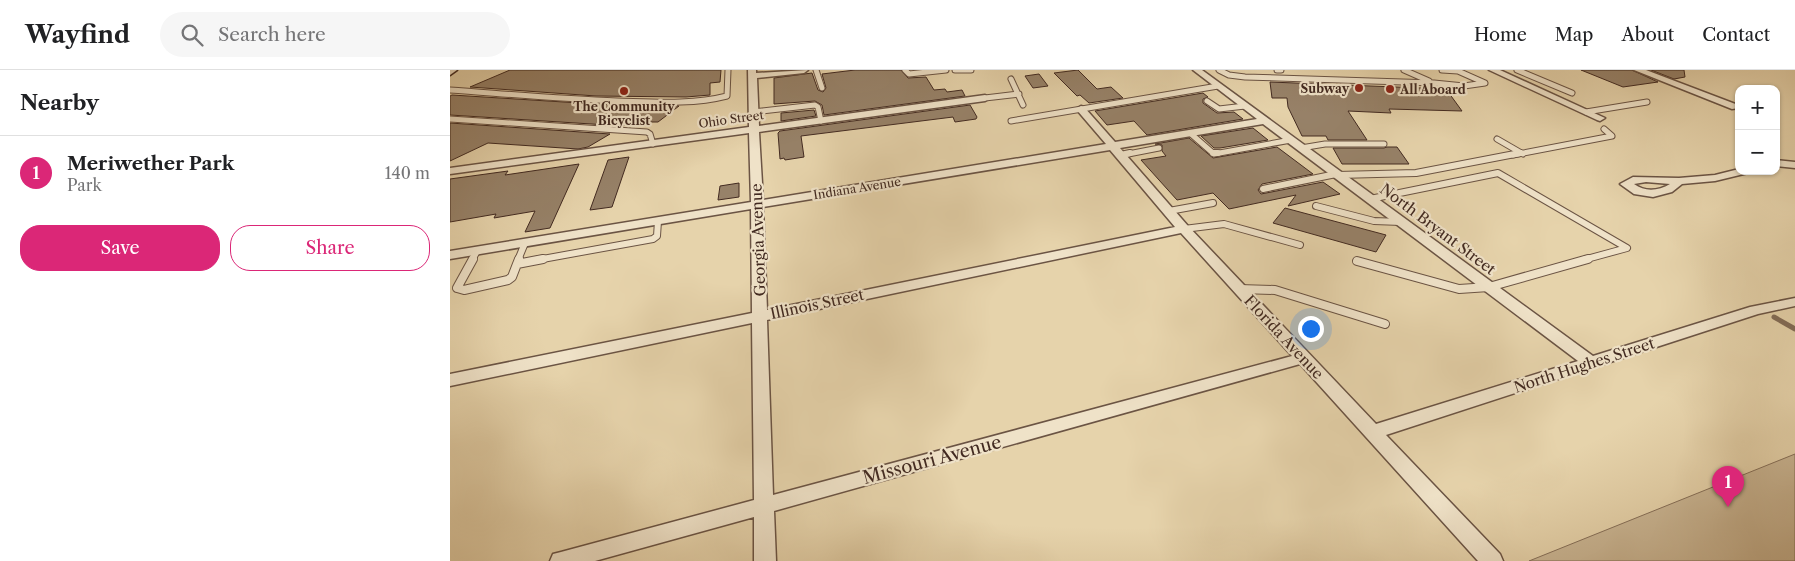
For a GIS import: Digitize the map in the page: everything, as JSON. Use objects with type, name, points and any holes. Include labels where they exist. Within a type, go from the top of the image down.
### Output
[{"type":"street","points":[[752,73],[804,70]]},
{"type":"street","name":"North Bryant Street","points":[[1200,70],[1244,106],[1591,363]]},
{"type":"street","points":[[1493,70],[1600,118]]},
{"type":"street","points":[[1638,70],[1735,107]]},
{"type":"street","name":"Georgia Avenue","points":[[752,73],[760,316],[765,561]]},
{"type":"street","name":"Ohio Street","points":[[450,171],[985,98]]},
{"type":"street","name":"Florida Avenue","points":[[1081,109],[1184,229],[1492,561]]},
{"type":"street","name":"Indiana Avenue","points":[[450,255],[757,204],[1117,150],[1190,133],[1265,121]]},
{"type":"street","points":[[1780,163],[1795,165]]},
{"type":"street","points":[[1680,181],[1715,178],[1735,173]]},
{"type":"street","name":"Illinois Street","points":[[450,380],[1184,229]]},
{"type":"street","name":"North Hughes Street","points":[[1374,432],[1755,310],[1795,302]]},
{"type":"street","name":"Missouri Avenue","points":[[560,561],[1303,358]]},
{"type":"lane","points":[[450,90],[669,103],[712,101],[727,96],[728,70]]},
{"type":"lane","points":[[816,70],[822,88]]},
{"type":"lane","points":[[905,70],[909,74],[946,70]]},
{"type":"lane","points":[[955,70],[971,70]]},
{"type":"lane","points":[[1219,70],[1239,77],[1434,83],[1464,86],[1485,83],[1458,71],[1442,70]]},
{"type":"lane","points":[[1277,70],[1281,70],[1283,78]]},
{"type":"lane","points":[[1404,70],[1434,83]]},
{"type":"lane","points":[[1517,70],[1572,93]]},
{"type":"lane","points":[[1011,79],[1023,105]]},
{"type":"lane","points":[[1521,83],[1540,80]]},
{"type":"lane","points":[[1011,120],[1081,109],[1155,94],[1218,86]]},
{"type":"lane","points":[[985,98],[1019,94]]},
{"type":"lane","points":[[1208,101],[1219,110],[1244,106]]},
{"type":"lane","points":[[1586,112],[1647,102]]},
{"type":"lane","points":[[754,112],[815,105],[818,107],[821,121]]},
{"type":"lane","points":[[450,119],[647,132],[650,134],[653,144]]},
{"type":"lane","points":[[1263,189],[1337,174],[1416,172],[1523,154],[1612,136],[1604,129]]},
{"type":"lane","points":[[1190,133],[1214,154],[1296,144],[1384,144]]},
{"type":"lane","points":[[1497,139],[1523,154]]},
{"type":"lane","points":[[1117,150],[1159,148]]},
{"type":"lane","points":[[1357,261],[1459,289],[1489,287],[1627,248],[1498,173],[1370,199]]},
{"type":"lane","points":[[1169,212],[1213,203]]},
{"type":"lane","points":[[1316,206],[1374,221],[1401,222]]},
{"type":"lane","points":[[517,264],[653,239],[657,236],[658,221]]},
{"type":"lane","points":[[1184,229],[1224,224],[1300,245]]},
{"type":"lane","points":[[477,251],[457,288],[464,290],[505,282],[512,277],[525,243]]},
{"type":"lane","points":[[1239,289],[1275,290],[1384,324]]},
{"type":"shaded area","points":[[1795,454],[1795,561],[1529,561]]},
{"type":"building","points":[[510,70],[721,70],[720,82],[710,83],[710,95],[686,97],[596,96],[470,87]]},
{"type":"building","points":[[855,70],[901,70],[908,78],[926,77],[934,90],[945,89],[947,92],[962,90],[965,96],[824,115],[822,105],[815,101],[774,104],[774,78],[812,73],[818,90],[823,92],[826,88],[822,74]]},
{"type":"building","points":[[1078,70],[1097,89],[1111,87],[1123,98],[1089,103],[1080,95],[1077,96],[1054,73]]},
{"type":"building","points":[[1581,70],[1632,70],[1658,82],[1623,87]]},
{"type":"building","points":[[1651,70],[1684,70],[1685,77],[1674,79]]},
{"type":"building","points":[[1039,74],[1048,86],[1033,88],[1025,76]]},
{"type":"building","points":[[1270,82],[1446,89],[1462,111],[1389,109],[1391,113],[1348,111],[1367,140],[1328,140],[1326,136],[1302,136],[1288,107],[1287,98],[1272,98]]},
{"type":"building","points":[[1203,93],[1208,97],[1203,99],[1203,103],[1217,113],[1234,112],[1243,119],[1147,135],[1134,121],[1107,125],[1095,111]]},
{"type":"building","points":[[450,96],[596,104],[679,106],[658,122],[630,122],[623,126],[450,115]]},
{"type":"building","points":[[970,105],[977,117],[976,119],[955,122],[953,117],[801,136],[804,157],[780,159],[778,133],[780,131]]},
{"type":"building","points":[[814,110],[816,116],[781,121],[781,113]]},
{"type":"building","points":[[450,123],[610,134],[588,147],[578,149],[488,143],[450,161]]},
{"type":"building","points":[[1253,128],[1268,140],[1214,148],[1201,136]]},
{"type":"building","points":[[1189,138],[1213,158],[1277,147],[1313,174],[1262,184],[1258,190],[1261,194],[1323,182],[1340,194],[1288,206],[1296,195],[1229,209],[1213,193],[1177,200],[1141,160],[1166,156],[1162,151],[1162,145],[1155,144]]},
{"type":"building","points":[[1397,147],[1409,164],[1342,164],[1333,148],[1384,148]]},
{"type":"building","points":[[629,157],[612,207],[590,210],[608,160]]},
{"type":"building","points":[[579,164],[550,228],[525,232],[535,211],[494,218],[496,214],[450,222],[450,179],[508,171],[505,175]]},
{"type":"building","points":[[739,183],[739,197],[718,200],[720,186]]},
{"type":"building","points":[[1285,208],[1386,235],[1376,252],[1273,223]]},
{"type":"waterway","points":[[1774,317],[1795,329]]},
{"type":"place","name":"Subway","points":[[1359,88]]},
{"type":"place","name":"All Aboard","points":[[1390,89]]},
{"type":"place","name":"The Community Bicyclist","points":[[624,91]]},
{"type":"place","name":"Meriwether Park","points":[[1728,507]]}]
